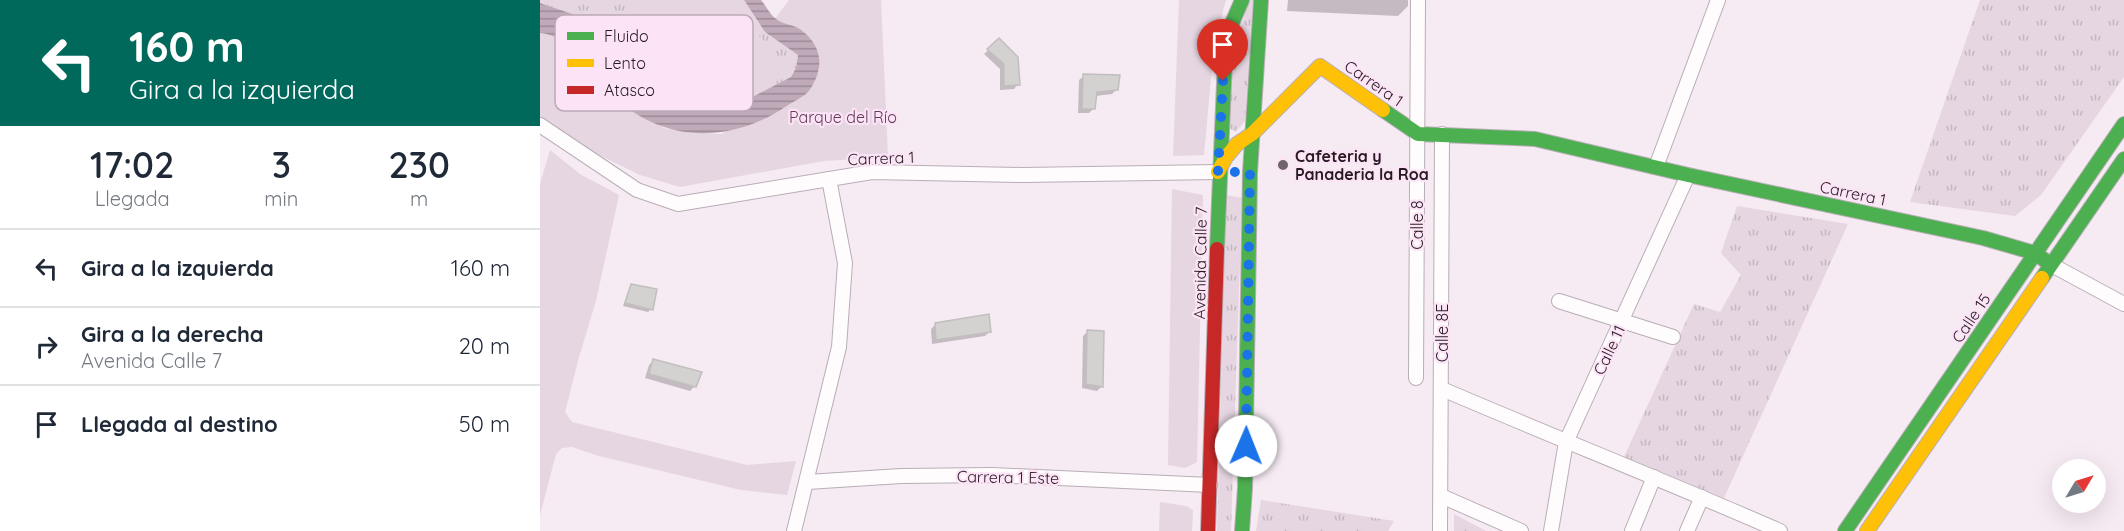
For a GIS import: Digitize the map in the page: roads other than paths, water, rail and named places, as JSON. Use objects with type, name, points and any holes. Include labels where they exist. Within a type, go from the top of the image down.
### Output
[{"type":"street","name":"Avenida Calle 7","points":[[1242,0],[1236,8],[1227,43],[1223,81],[1234,172],[1245,488],[1242,531]]},
{"type":"street","name":"Avenida Calle 7","points":[[1208,531],[1234,172],[1252,134],[1261,0]]},
{"type":"street","name":"Calle 8","points":[[1416,378],[1418,0]]},
{"type":"street","points":[[1656,167],[1718,0]]},
{"type":"street","name":"Carrera 1","points":[[540,125],[637,190],[678,204],[872,172],[1028,175],[1234,172],[1232,150],[1252,134],[1320,66],[1418,134],[1535,139],[1688,175],[1983,238],[2035,253],[2050,264],[2124,304]]},
{"type":"street","name":"Calle 15","points":[[1845,531],[2124,124]]},
{"type":"street","name":"Calle 8E","points":[[1440,531],[1442,134]]},
{"type":"street","points":[[1867,531],[2124,159]]},
{"type":"street","name":"Calle 11","points":[[1551,531],[1566,442],[1688,175]]},
{"type":"street","points":[[794,531],[840,340],[845,263],[829,178]]},
{"type":"street","points":[[1560,301],[1673,337]]},
{"type":"street","points":[[1947,382],[1961,393]]},
{"type":"street","points":[[1442,389],[1780,531]]},
{"type":"street","name":"Carrera 1 Este","points":[[807,482],[901,476],[992,476],[1210,485]]},
{"type":"street","points":[[1632,531],[1654,477]]},
{"type":"street","points":[[1441,496],[1521,531]]},
{"type":"street","points":[[1687,531],[1702,497]]},
{"type":"street","points":[[1743,531],[1749,517]]},
{"type":"place","name":"Cafeteria y Panaderia la Roa","points":[[1283,165]]},
{"type":"park label","name":"Parque del Río","points":[[843,117]]}]
